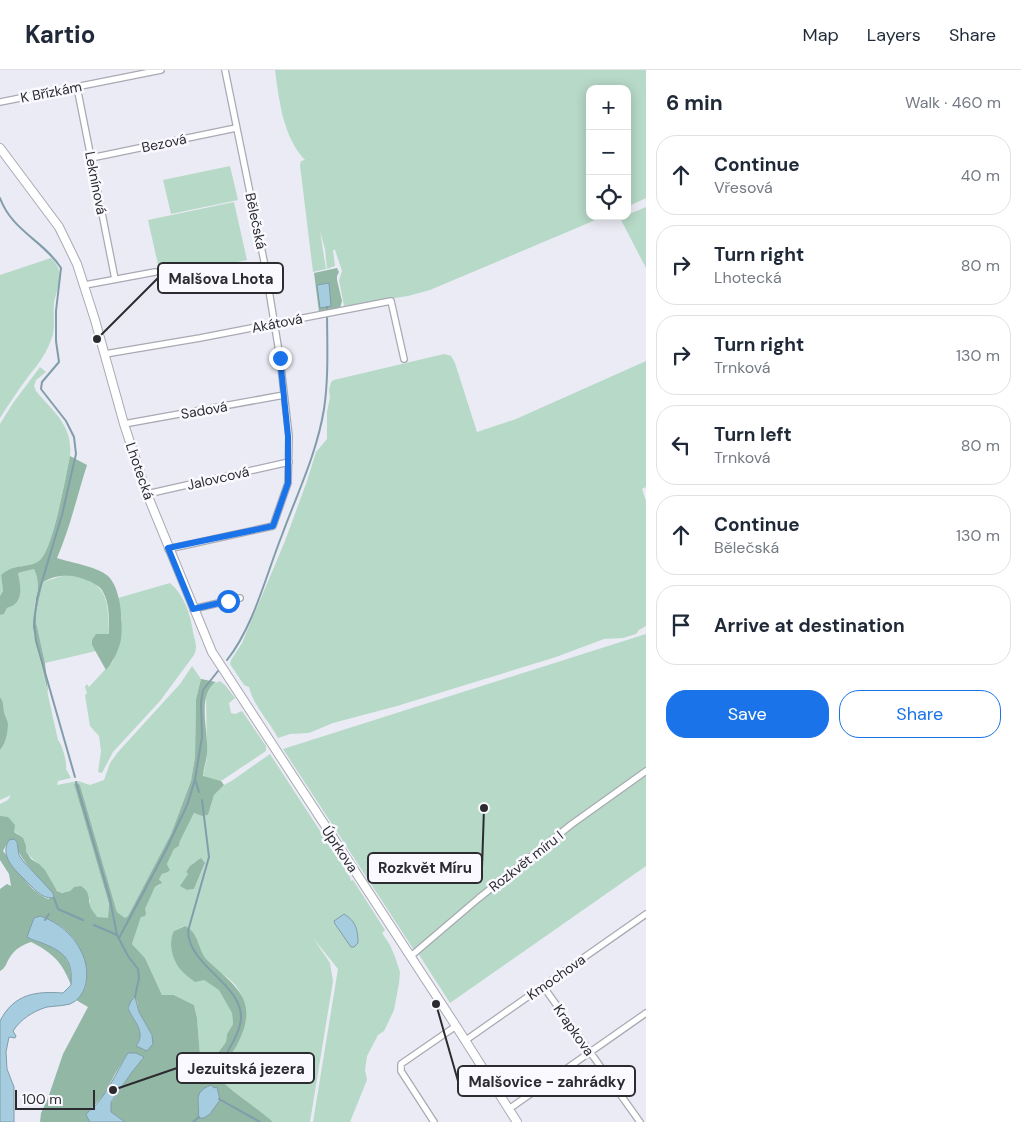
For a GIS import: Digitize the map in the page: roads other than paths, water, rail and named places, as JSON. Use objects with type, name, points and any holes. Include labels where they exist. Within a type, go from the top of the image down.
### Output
[{"type":"street","name":"K Břízkám","points":[[0,102],[160,70]]},
{"type":"street","name":"Bělečská","points":[[168,548],[273,526],[288,483],[288,436],[275,324],[225,70]]},
{"type":"street","name":"Leknínová","points":[[77,86],[116,279]]},
{"type":"street","name":"Bezová","points":[[91,158],[236,128]]},
{"type":"street","name":"Lhotecká","points":[[0,148],[59,227],[69,245],[85,285],[124,424],[147,494],[212,652]]},
{"type":"street","points":[[85,285],[155,272]]},
{"type":"street","name":"Akátová","points":[[105,354],[275,324],[391,300],[404,359]]},
{"type":"street","name":"Sadová","points":[[124,424],[284,395]]},
{"type":"street","name":"Jalovcová","points":[[147,494],[288,462]]},
{"type":"street","points":[[193,609],[240,598]]},
{"type":"street","name":"Úprkova","points":[[212,652],[466,1040],[517,1122]]},
{"type":"street","name":"Rozkvět míru I","points":[[411,956],[560,833],[646,771]]},
{"type":"street","name":"Kmochova","points":[[466,1040],[646,914]]},
{"type":"street","name":"Krapkova","points":[[543,986],[640,1122]]},
{"type":"street","points":[[509,1109],[646,1013]]},
{"type":"street","points":[[434,1122],[401,1071],[401,1064],[456,1026]]},
{"type":"water","points":[[329,283],[331,306],[320,308],[317,285]]},
{"type":"water","points":[[14,839],[17,842],[19,855],[23,861],[53,893],[54,898],[45,897],[37,892],[8,861],[7,845],[9,840]]},
{"type":"water","points":[[344,914],[354,923],[357,930],[358,943],[354,947],[351,947],[334,921]]},
{"type":"water","points":[[40,916],[59,926],[75,940],[85,959],[86,981],[81,995],[76,1000],[70,1004],[47,1007],[32,1013],[19,1023],[13,1031],[16,1036],[15,1038],[9,1037],[6,1052],[7,1069],[14,1087],[14,1122],[0,1122],[0,1021],[12,1005],[26,996],[43,993],[63,993],[71,985],[71,969],[66,958],[50,946],[27,937],[34,918]]},
{"type":"water","points":[[135,997],[139,1012],[152,1035],[153,1044],[147,1051],[136,1046],[139,1041],[140,1031],[128,1008]]},
{"type":"water","points":[[128,1053],[136,1053],[144,1057],[111,1102],[111,1112],[125,1122],[90,1122],[86,1115],[105,1093]]},
{"type":"water","points":[[211,1085],[214,1088],[217,1087],[220,1100],[210,1114],[204,1118],[198,1118],[199,1095],[201,1091]]},
{"type":"waterway","points":[[0,198],[12,219],[46,250],[61,268],[56,311],[56,341],[59,362],[42,382],[41,389],[66,421],[74,437],[76,454],[62,515],[37,598],[34,624],[36,641],[75,777]]},
{"type":"waterway","points":[[227,660],[245,632],[259,600],[317,441],[327,384],[327,307]]},
{"type":"waterway","points":[[119,938],[166,850],[188,803],[195,779],[202,737],[201,702],[203,690],[218,671]]},
{"type":"waterway","points":[[195,779],[199,792]]},
{"type":"waterway","points":[[76,782],[110,899],[117,935],[128,956],[138,969],[139,978],[135,997]]},
{"type":"waterway","points":[[202,800],[209,857],[188,931],[191,944],[197,955],[234,996],[239,1007],[241,1019],[234,1040],[214,1075]]},
{"type":"waterway","points":[[54,898],[58,909],[83,920]]},
{"type":"waterway","points":[[45,920],[49,914]]},
{"type":"waterway","points":[[94,925],[117,935]]},
{"type":"waterway","points":[[219,1099],[260,1122]]},
{"type":"waterway","points":[[193,1122],[199,1117]]},
{"type":"place","name":"Malšova Lhota","points":[[97,339]]},
{"type":"place","name":"Rozkvět Míru","points":[[484,808]]},
{"type":"place","name":"Malšovice - zahrádky","points":[[436,1004]]},
{"type":"place","name":"Jezuitská jezera","points":[[113,1090]]}]
